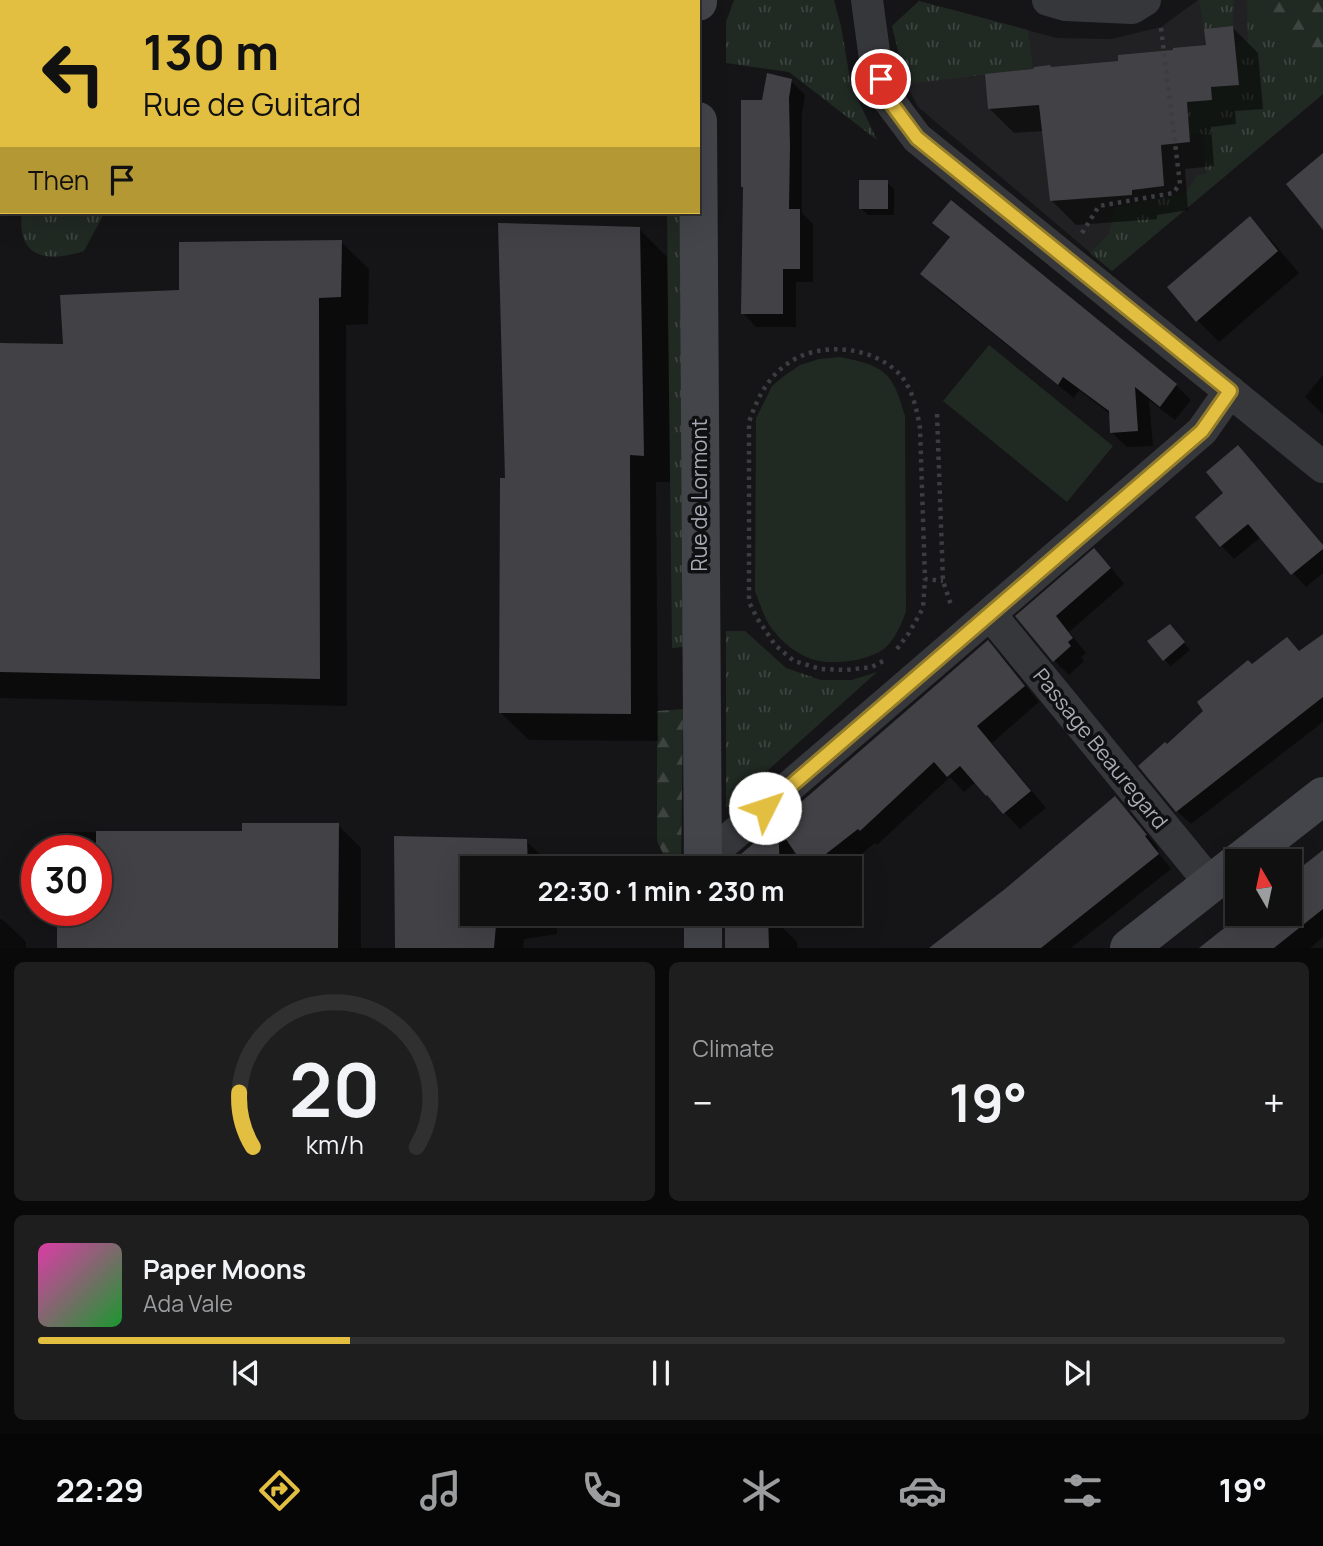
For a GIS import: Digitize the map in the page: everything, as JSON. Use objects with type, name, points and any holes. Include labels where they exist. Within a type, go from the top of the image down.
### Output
[{"type":"main road","name":"Rue de Lormont","points":[[699,214],[703,856]]},
{"type":"main road","points":[[1257,849],[1318,805]]},
{"type":"main road","points":[[1129,947],[1225,872]]},
{"type":"main road","points":[[703,926],[703,947]]},
{"type":"street","points":[[867,0],[875,59],[888,99],[917,138],[1323,467]]},
{"type":"street","points":[[1048,0],[1065,5],[1132,8],[1144,1]]},
{"type":"street","points":[[713,856],[1202,431],[1230,391]]},
{"type":"street","name":"Passage Beauregard","points":[[981,622],[1225,865]]},
{"type":"path","points":[[1077,242],[1099,206],[1173,193],[1180,184],[1161,27],[1144,1]]},
{"type":"path","points":[[856,350],[883,360],[903,378],[916,405],[920,428],[925,579],[923,608],[909,633],[892,655],[872,667],[821,669],[794,661],[775,645],[757,618],[749,603],[749,422],[756,401],[766,384],[786,364],[800,356],[822,351],[856,350]]},
{"type":"path","points":[[937,414],[943,581],[949,602],[981,622]]},
{"type":"path","points":[[925,579],[943,581]]},
{"type":"shaded area","points":[[1198,0],[1323,0],[1323,94],[1112,271],[918,107],[906,84],[892,26],[919,1],[1057,38],[1111,39],[1161,27]]},
{"type":"green space","points":[[734,0],[834,0],[851,85],[877,140],[789,72],[726,63],[726,22]]},
{"type":"green space","points":[[1199,0],[1234,0],[1233,26],[1204,29]]},
{"type":"green space","points":[[1247,0],[1256,0],[1259,12],[1323,77],[1323,94],[1112,271],[1090,253],[1109,234],[1114,210],[1188,190],[1197,175],[1206,174],[1203,134],[1189,135],[1187,102],[1212,100],[1211,87],[1239,84],[1235,42],[1248,40]]},
{"type":"green space","points":[[1256,0],[1323,0],[1323,77],[1259,12]]},
{"type":"green space","points":[[919,1],[1028,30],[1033,69],[906,84],[892,26]]},
{"type":"green space","points":[[22,214],[104,214],[84,251],[70,255],[47,256],[37,253],[29,248],[21,227]]},
{"type":"green space","points":[[667,214],[681,214],[683,647],[672,648]]},
{"type":"green space","points":[[989,345],[1113,446],[1067,502],[943,401]]},
{"type":"green space","points":[[840,357],[867,364],[885,373],[896,389],[905,416],[906,611],[894,637],[881,650],[852,661],[830,662],[806,657],[781,639],[767,621],[755,591],[756,418],[772,386],[784,376],[800,365],[819,359]]},
{"type":"green space","points":[[726,631],[745,631],[786,668],[821,680],[852,680],[877,672],[726,808]]},
{"type":"green space","points":[[683,709],[681,856],[664,856],[657,841],[657,711]]},
{"type":"building","points":[[1233,26],[1239,85],[1211,87],[1212,100],[1187,102],[1190,142],[1161,145],[1164,186],[1132,190],[1132,195],[1050,201],[1039,105],[988,109],[985,74],[1050,65],[1118,61],[1118,55],[1206,45],[1204,29]]},
{"type":"building","points":[[767,73],[792,79],[789,98],[789,209],[800,209],[800,269],[783,269],[783,314],[741,314],[741,100],[762,100]]},
{"type":"building","points":[[1323,153],[1323,230],[1286,184]]},
{"type":"building","points":[[859,180],[888,180],[888,209],[859,209]]},
{"type":"building","points":[[951,200],[1177,384],[1160,407],[1135,387],[1138,431],[1110,433],[1109,411],[1063,377],[1058,385],[920,274],[950,237],[932,223]]},
{"type":"building","points":[[1250,216],[1278,251],[1196,322],[1167,287]]},
{"type":"building","points":[[498,223],[640,227],[644,456],[630,455],[631,714],[499,713],[500,478],[505,478]]},
{"type":"building","points":[[342,240],[341,297],[319,298],[320,679],[0,672],[0,343],[63,344],[60,295],[179,290],[179,242]]},
{"type":"building","points":[[1238,445],[1323,545],[1323,549],[1291,575],[1248,524],[1220,547],[1195,517],[1223,493],[1206,472]]},
{"type":"building","points":[[1094,548],[1111,568],[1056,616],[1073,638],[1068,642],[1071,646],[1053,662],[1015,616]]},
{"type":"building","points":[[1170,624],[1185,642],[1163,661],[1147,641]]},
{"type":"building","points":[[1323,634],[1323,697],[1176,812],[1138,766],[1203,711],[1197,702],[1248,660],[1252,664],[1287,637],[1299,651]]},
{"type":"building","points":[[988,640],[1025,686],[977,726],[1031,791],[1003,814],[960,766],[947,777],[934,762],[860,831],[858,829],[823,856],[798,856],[778,828],[779,856],[739,856]]},
{"type":"building","points":[[1115,796],[1159,854],[1041,948],[929,948],[1005,889]]},
{"type":"building","points":[[242,823],[339,823],[338,948],[57,948],[57,926],[112,926],[112,835],[96,835],[96,831],[242,831]]},
{"type":"building","points":[[394,836],[527,839],[528,856],[460,856],[460,926],[496,926],[494,948],[395,948]]},
{"type":"building","points":[[1323,850],[1323,909],[1302,926],[1302,867]]},
{"type":"building","points":[[725,926],[768,926],[769,948],[725,948]]},
{"type":"building","points":[[1227,926],[1302,926],[1274,948],[1199,948]]},
{"type":"route","points":[[765,808],[1202,431],[1230,391],[917,138],[888,99],[881,79]]}]
